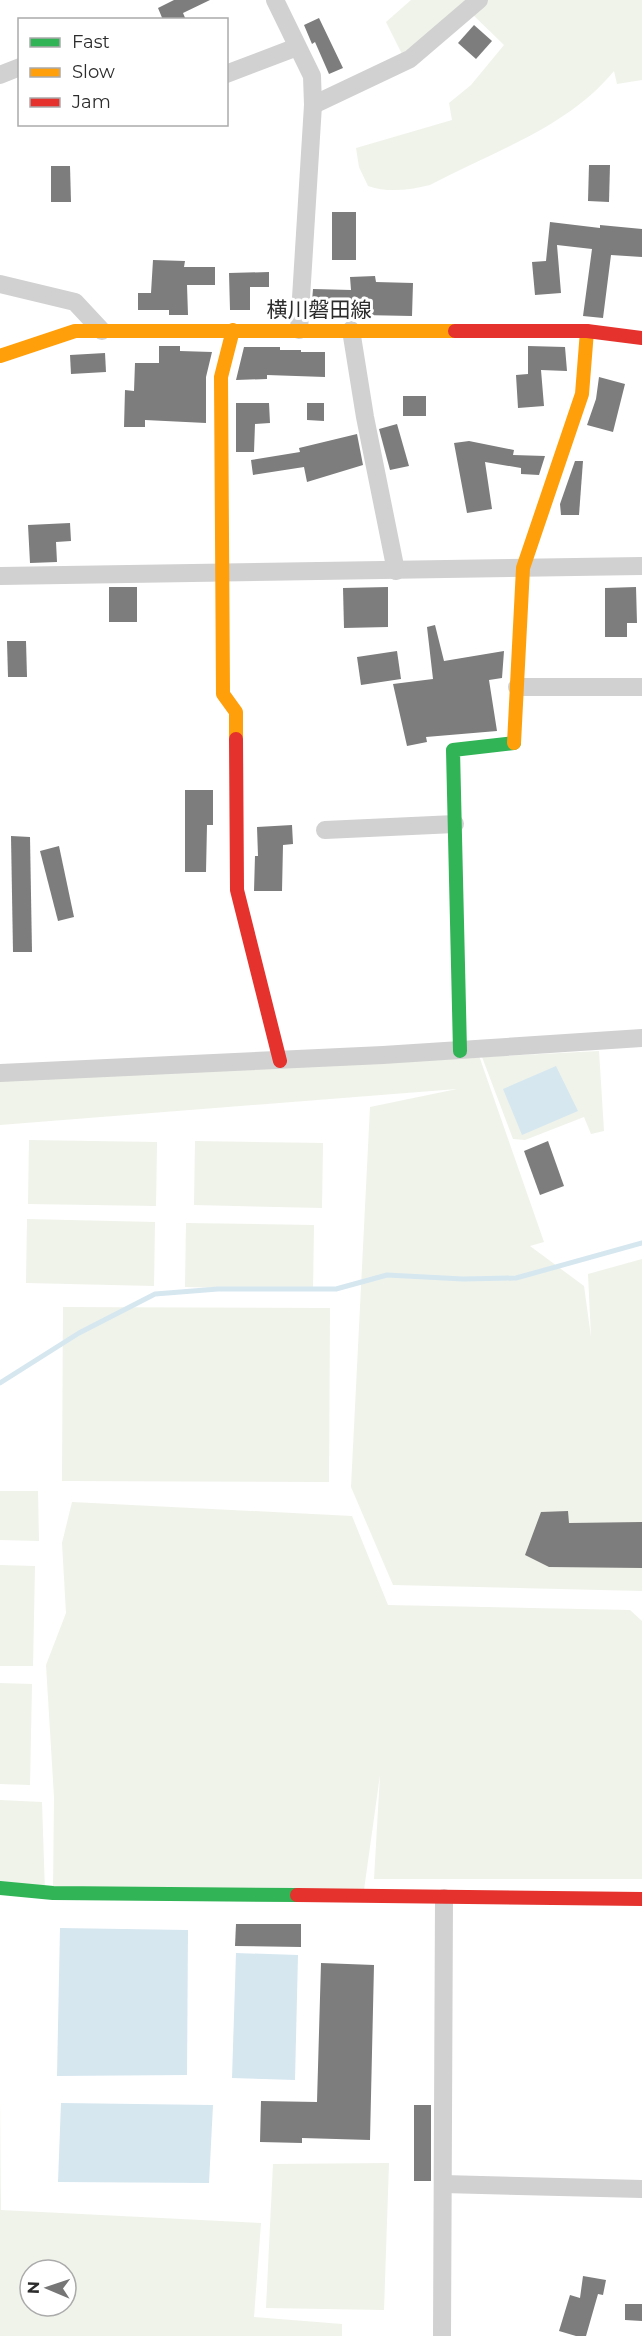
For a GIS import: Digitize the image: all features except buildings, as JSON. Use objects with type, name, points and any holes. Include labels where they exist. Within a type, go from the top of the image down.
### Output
[{"type":"street","points":[[275,0],[312,76],[313,105],[299,330]]},
{"type":"street","points":[[313,105],[410,59],[479,0]]},
{"type":"street","points":[[228,73],[297,47]]},
{"type":"street","points":[[0,75],[18,68]]},
{"type":"street","points":[[0,284],[75,302],[102,331]]},
{"type":"street","points":[[233,330],[221,377],[223,694],[236,712],[237,890],[280,1061]]},
{"type":"street","points":[[351,330],[365,417],[396,571]]},
{"type":"street","name":"横川磐田線","points":[[0,356],[45,339],[75,331],[587,331],[641,334]]},
{"type":"street","points":[[460,1051],[453,750],[514,744],[523,568],[582,394],[587,331]]},
{"type":"street","points":[[0,576],[642,566]]},
{"type":"street","points":[[517,687],[642,687]]},
{"type":"street","points":[[325,830],[455,824]]},
{"type":"street","points":[[0,1073],[280,1061],[642,1038]]},
{"type":"street","points":[[0,1888],[53,1893],[642,1899]]},
{"type":"street","points":[[442,2336],[444,1898]]},
{"type":"street","points":[[443,2184],[642,2189]]},
{"type":"shaded area","points":[[411,0],[642,0],[642,80],[617,84],[614,71],[595,91],[552,123],[430,185],[399,190],[384,190],[368,186],[359,167],[356,148],[452,120],[449,103],[471,85],[504,45],[468,10],[402,54],[386,22]]},
{"type":"shaded area","points":[[477,1050],[544,1242],[530,1246],[584,1286],[591,1337],[588,1274],[642,1259],[642,1591],[393,1585],[351,1487],[370,1107],[457,1089],[0,1125],[0,1077]]},
{"type":"shaded area","points":[[599,1051],[604,1131],[591,1134],[584,1117],[525,1140],[513,1139],[482,1057]]},
{"type":"shaded area","points":[[556,1066],[578,1111],[522,1135],[503,1089]]},
{"type":"shaded area","points":[[29,1140],[157,1142],[156,1206],[28,1204]]},
{"type":"shaded area","points":[[195,1141],[323,1143],[322,1208],[194,1205]]},
{"type":"shaded area","points":[[27,1219],[155,1222],[154,1286],[26,1283]]},
{"type":"shaded area","points":[[186,1223],[314,1225],[313,1290],[185,1287]]},
{"type":"shaded area","points":[[63,1307],[330,1308],[329,1482],[62,1481]]},
{"type":"shaded area","points":[[0,1491],[38,1491],[39,1541],[0,1540]]},
{"type":"shaded area","points":[[72,1502],[352,1516],[388,1605],[630,1610],[642,1621],[642,1879],[374,1879],[380,1775],[363,1897],[53,1893],[54,1797],[46,1665],[66,1613],[62,1543]]},
{"type":"shaded area","points":[[0,1565],[35,1566],[33,1666],[0,1666]]},
{"type":"shaded area","points":[[0,1683],[32,1684],[30,1785],[0,1784]]},
{"type":"shaded area","points":[[0,1800],[42,1802],[45,1893],[0,1884]]},
{"type":"shaded area","points":[[60,1928],[188,1930],[187,2075],[57,2076]]},
{"type":"shaded area","points":[[236,1953],[298,1955],[295,2080],[232,2078]]},
{"type":"shaded area","points":[[0,2099],[1,2210],[261,2223],[254,2317],[342,2324],[342,2336],[0,2336]]},
{"type":"shaded area","points":[[61,2103],[213,2105],[209,2183],[58,2182]]},
{"type":"shaded area","points":[[389,2163],[384,2310],[266,2308],[273,2164]]},
{"type":"waterway","points":[[0,1383],[79,1333],[155,1294],[218,1289],[336,1289],[387,1275],[463,1279],[516,1278],[642,1243]]},
{"type":"traffic: fast","points":[[460,1051],[453,750],[514,743]]},
{"type":"traffic: fast","points":[[0,1888],[53,1893],[297,1895]]},
{"type":"traffic: slow","points":[[233,330],[221,377],[223,694],[236,712],[236,739]]},
{"type":"traffic: slow","points":[[0,356],[75,331],[455,331]]},
{"type":"traffic: slow","points":[[514,743],[523,568],[582,394],[587,331]]},
{"type":"traffic: jam","points":[[455,331],[587,331],[642,338]]},
{"type":"traffic: jam","points":[[236,739],[237,890],[280,1061]]},
{"type":"traffic: jam","points":[[297,1895],[642,1899]]}]
